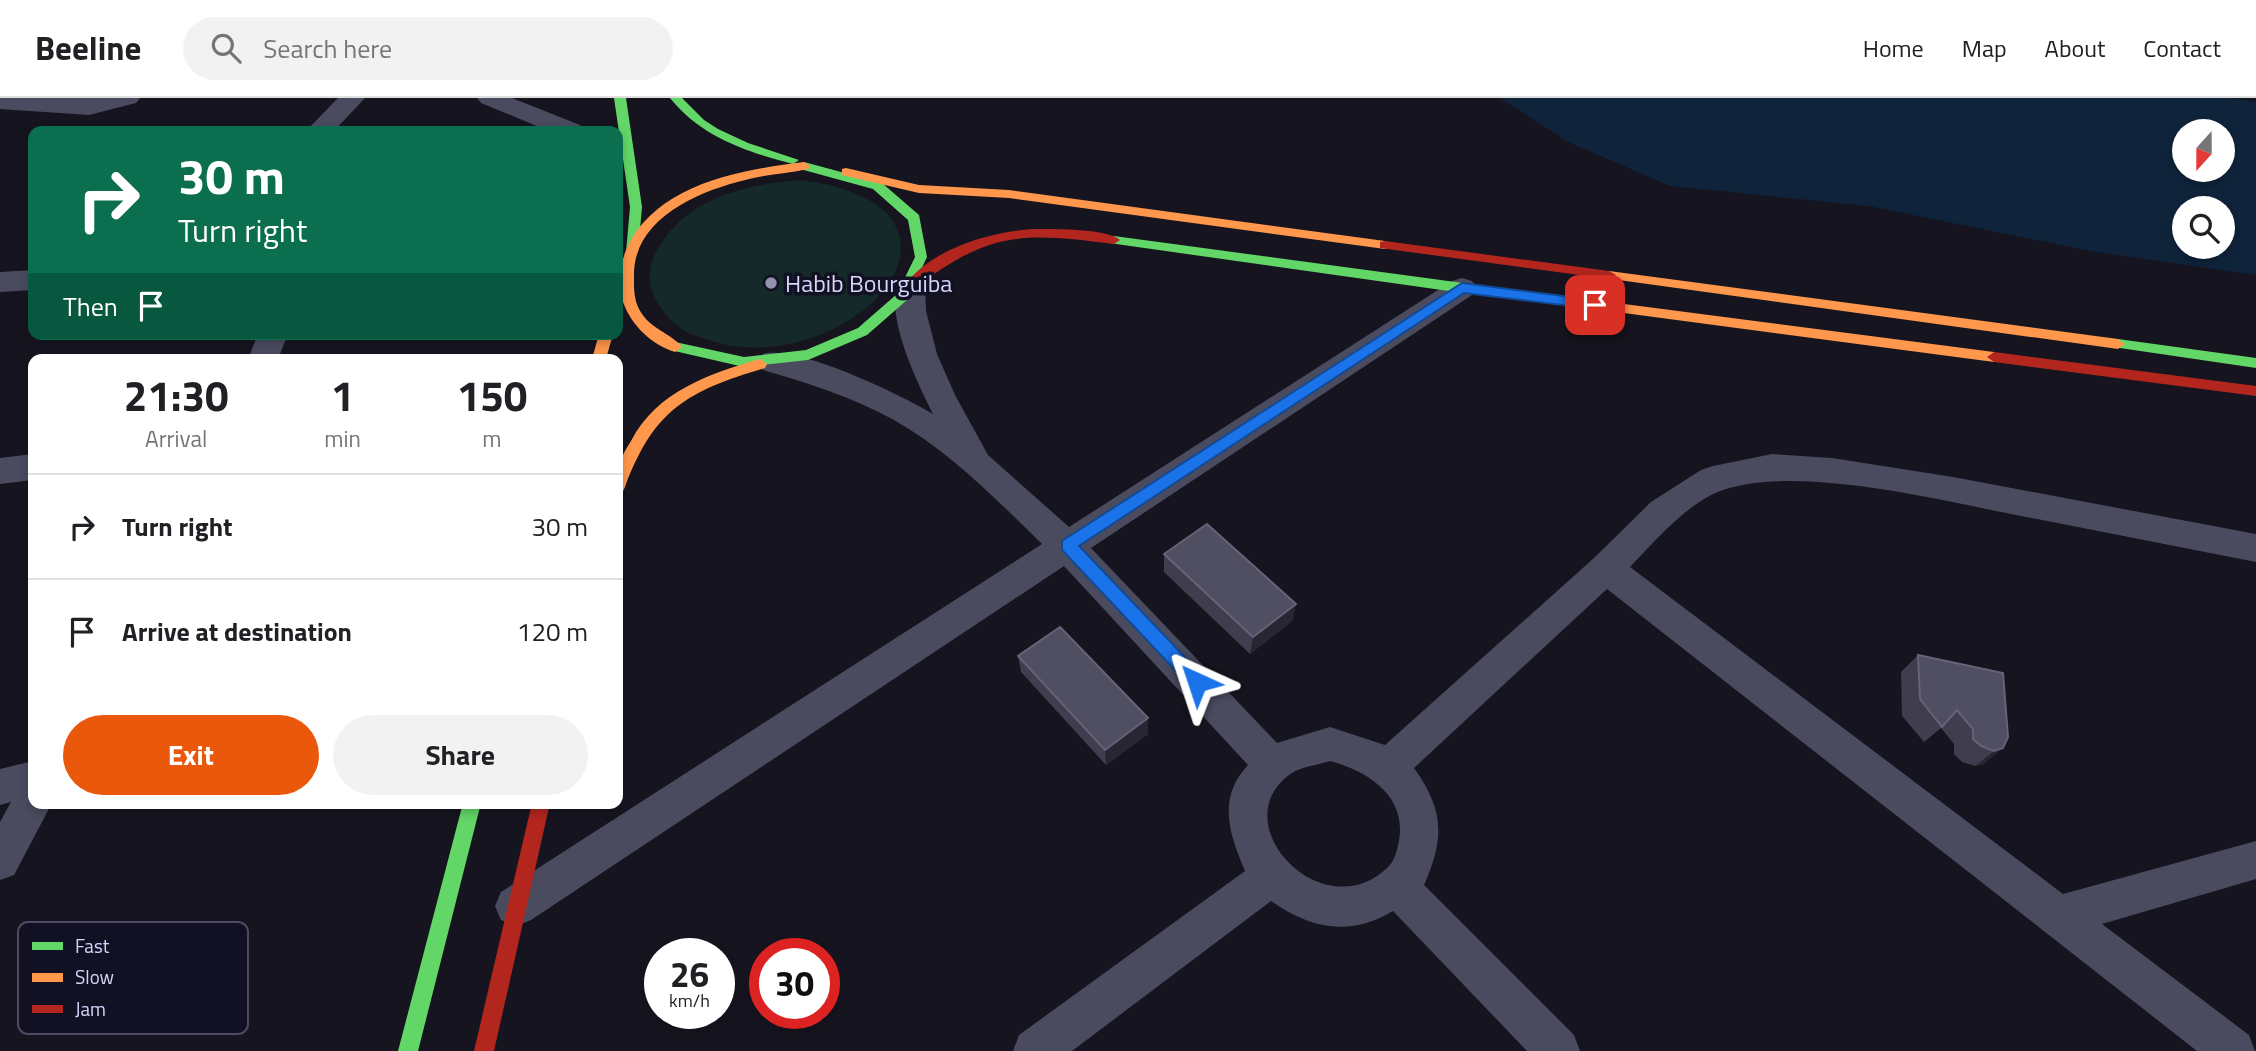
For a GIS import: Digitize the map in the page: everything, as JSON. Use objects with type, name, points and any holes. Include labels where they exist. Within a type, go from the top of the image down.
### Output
[{"type":"main road","points":[[620,98],[622,126]]},
{"type":"main road","points":[[676,98],[703,125],[738,143],[829,169]]},
{"type":"main road","points":[[623,145],[625,176],[636,207],[625,290],[638,320],[667,345],[708,360],[767,363]]},
{"type":"main road","points":[[623,278],[630,255],[646,228],[676,201],[715,181],[759,169],[804,166],[846,172],[919,189],[1009,194],[2256,363]]},
{"type":"main road","points":[[623,473],[636,440],[656,413],[679,393],[715,376],[814,355],[863,335],[899,306],[920,273],[923,240],[911,210],[884,187],[846,172]]},
{"type":"main road","points":[[912,286],[958,249],[984,236],[1018,230],[1052,231],[1462,288],[2256,391]]},
{"type":"main road","points":[[408,1051],[470,809]]},
{"type":"main road","points":[[484,1051],[540,809]]},
{"type":"street","points":[[0,102],[89,107],[127,98]]},
{"type":"street","points":[[324,126],[352,98]]},
{"type":"street","points":[[490,98],[559,126]]},
{"type":"street","points":[[1,282],[28,280]]},
{"type":"street","points":[[912,286],[910,315],[930,376],[954,423],[984,471]]},
{"type":"street","points":[[516,906],[1462,288]]},
{"type":"street","points":[[767,363],[868,393],[910,415],[984,471],[1068,545],[1271,763]]},
{"type":"street","points":[[1388,767],[1606,568],[1663,511],[1713,479],[1772,467],[1832,471],[1953,490],[2256,548]]},
{"type":"street","points":[[0,471],[28,468]]},
{"type":"street","points":[[1606,568],[2233,1051]]},
{"type":"street","points":[[1330,744],[1362,752],[1388,767],[1404,784],[1418,810],[1422,839],[1408,876],[1388,896],[1361,906],[1329,907],[1296,896],[1270,877],[1252,849],[1246,821],[1254,784],[1271,763],[1302,748],[1330,744]]},
{"type":"street","points":[[0,787],[28,780]]},
{"type":"street","points":[[0,861],[29,809]]},
{"type":"street","points":[[2058,916],[2256,860]]},
{"type":"street","points":[[1035,1051],[1270,877]]},
{"type":"street","points":[[1398,886],[1439,932],[1558,1051]]},
{"type":"green space","points":[[800,180],[859,195],[891,219],[901,248],[892,279],[867,308],[829,331],[783,345],[732,346],[696,336],[677,326],[658,304],[650,279],[655,254],[671,231],[702,205],[720,197],[739,190]]},
{"type":"water","points":[[1500,98],[2231,98],[2256,102],[2256,275],[2096,252],[1868,206],[1670,186],[1568,142]]},
{"type":"building","points":[[1207,524],[1296,604],[1253,637],[1164,554]]},
{"type":"building","points":[[1060,627],[1148,718],[1105,750],[1018,656]]},
{"type":"building","points":[[1918,655],[2003,673],[2008,737],[2003,748],[1994,751],[1981,746],[1973,739],[1973,729],[1957,710],[1942,727],[1920,699]]},
{"type":"traffic: fast","points":[[620,98],[636,207],[632,252]]},
{"type":"traffic: fast","points":[[676,98],[700,122],[729,139],[793,160]]},
{"type":"traffic: fast","points":[[675,347],[744,362],[808,355],[863,331],[902,297],[921,257],[914,218],[877,186],[804,166]]},
{"type":"traffic: fast","points":[[1114,240],[1463,288]]},
{"type":"traffic: fast","points":[[2118,344],[2256,363]]},
{"type":"traffic: fast","points":[[408,1051],[470,809]]},
{"type":"traffic: slow","points":[[675,347],[644,326],[629,302],[628,261],[639,234],[659,213],[714,184],[804,166]]},
{"type":"traffic: slow","points":[[846,172],[919,189],[1009,194],[1385,245]]},
{"type":"traffic: slow","points":[[1609,275],[2118,344]]},
{"type":"traffic: slow","points":[[1463,288],[1994,357]]},
{"type":"traffic: slow","points":[[600,354],[604,340]]},
{"type":"traffic: slow","points":[[623,474],[640,437],[670,404],[709,381],[760,364]]},
{"type":"traffic: jam","points":[[914,282],[963,249],[1008,235],[1056,233],[1114,240]]},
{"type":"traffic: jam","points":[[1385,245],[1609,275]]},
{"type":"traffic: jam","points":[[1994,357],[2256,391]]},
{"type":"traffic: jam","points":[[484,1051],[540,809]]},
{"type":"place","name":"Habib Bourguiba","points":[[771,283]]},
{"type":"route","points":[[1197,682],[1068,545],[1462,288],[1595,305]]}]
